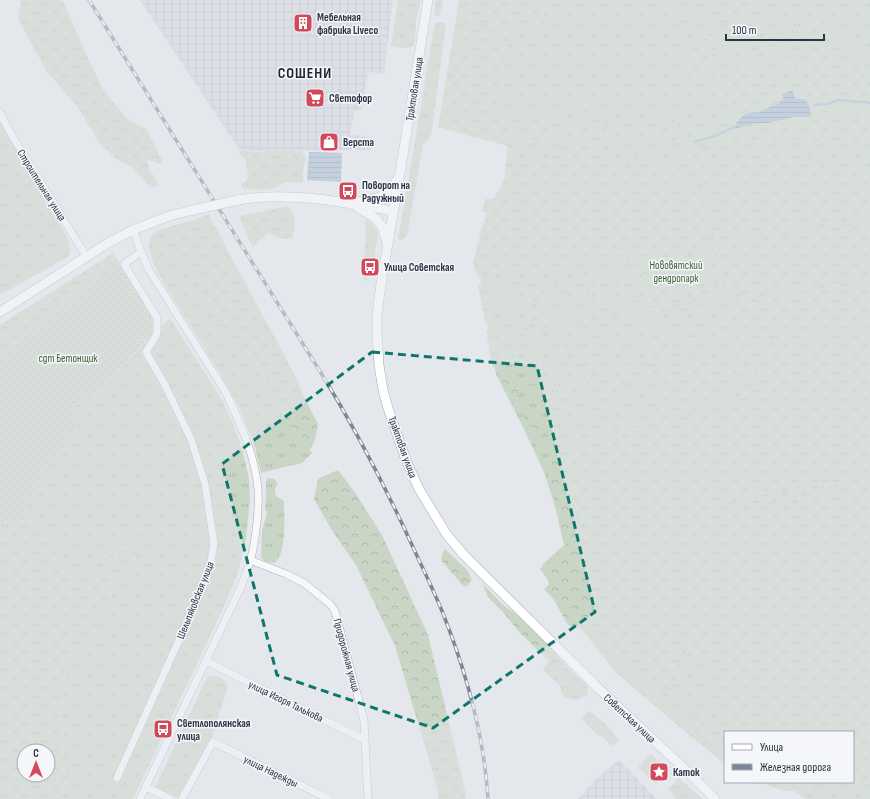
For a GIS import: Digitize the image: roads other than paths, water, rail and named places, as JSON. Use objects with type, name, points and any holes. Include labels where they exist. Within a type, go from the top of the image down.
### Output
[{"type":"main road","name":"Трактовая улица","points":[[428,0],[377,314],[379,365],[383,390],[406,460],[419,488],[446,535],[464,555],[547,637]]},
{"type":"main road","points":[[346,203],[360,202],[381,197],[387,193],[400,177]]},
{"type":"main road","points":[[0,312],[108,243],[133,230],[169,216],[238,200],[256,198],[296,198],[346,203],[393,211]]},
{"type":"main road","points":[[346,203],[360,208],[375,218],[382,226],[388,243]]},
{"type":"main road","name":"Советская улица","points":[[547,637],[596,686],[715,799]]},
{"type":"street","name":"Строительная улица","points":[[0,113],[11,134],[86,256]]},
{"type":"street","points":[[133,230],[149,270],[225,391],[236,413],[253,460],[258,488],[257,520],[254,544],[241,587],[140,799]]},
{"type":"street","name":"Шельпяковская улица","points":[[117,778],[202,589],[211,561],[214,544],[206,484],[192,439],[165,385],[146,352],[157,334],[157,318],[124,264],[141,252]]},
{"type":"street","name":"Придорожная улица","points":[[250,560],[286,574],[304,583],[330,604],[335,611],[364,720],[368,799]]},
{"type":"street","name":"улица Игоря Талькова","points":[[206,662],[365,740]]},
{"type":"street","name":"улица Надежды","points":[[182,799],[213,742],[330,799]]},
{"type":"street","points":[[146,787],[170,799]]},
{"type":"water","points":[[792,90],[796,99],[804,99],[808,103],[811,114],[810,116],[794,117],[768,123],[755,123],[735,129],[736,123],[744,116],[751,113],[760,112],[776,105],[783,100],[783,94]]},
{"type":"water","points":[[309,152],[342,153],[341,182],[307,180]]},
{"type":"waterway","points":[[815,105],[827,104],[837,100],[870,103]]},
{"type":"waterway","points":[[694,142],[715,136],[738,125]]},
{"type":"railway","points":[[89,0],[321,373],[358,436],[402,523],[435,594],[459,657],[478,727],[486,775],[488,799]]},
{"type":"place","name":"Мебельная фабрика Liveco","points":[[303,23]]},
{"type":"place","name":"Светофор","points":[[315,98]]},
{"type":"place","name":"Верста","points":[[329,142]]},
{"type":"place","name":"Поворот на Радужный","points":[[348,191]]},
{"type":"place","name":"Улица Советская","points":[[370,267]]},
{"type":"place","name":"Светлополянская улица","points":[[163,729]]},
{"type":"place","name":"Каток","points":[[659,772]]},
{"type":"district","name":"СОШЕНИ","points":[[305,73]]},
{"type":"park label","name":"Нововятский дендропарк","points":[[676,271]]},
{"type":"park label","name":"сдт Бетонщик","points":[[68,358]]}]
